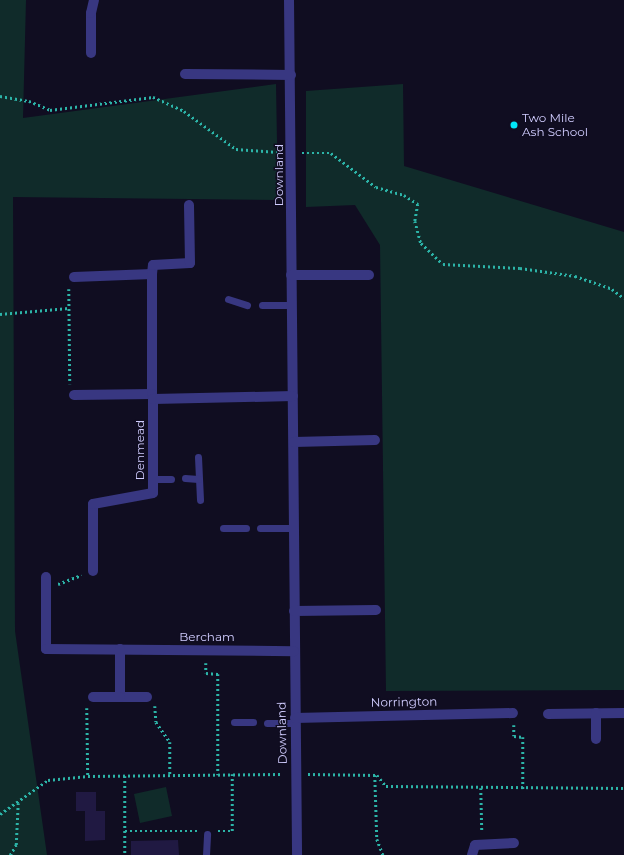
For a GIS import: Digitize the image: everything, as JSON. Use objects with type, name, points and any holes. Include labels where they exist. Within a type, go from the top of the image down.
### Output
[{"type":"street","points":[[91,53],[91,13],[94,0]]},
{"type":"street","name":"Downland","points":[[289,0],[292,153],[291,275],[294,442],[294,651],[297,855]]},
{"type":"street","points":[[185,74],[291,75]]},
{"type":"street","points":[[74,277],[152,274],[153,265],[190,263],[189,205]]},
{"type":"street","name":"Denmead","points":[[93,571],[93,504],[153,493],[152,274]]},
{"type":"street","points":[[291,275],[369,274]]},
{"type":"street","points":[[74,395],[293,396]]},
{"type":"street","points":[[294,442],[375,440]]},
{"type":"street","name":"Bercham","points":[[46,577],[46,649],[294,651]]},
{"type":"street","points":[[294,610],[376,610]]},
{"type":"street","points":[[120,649],[120,697]]},
{"type":"street","points":[[93,697],[147,697]]},
{"type":"street","name":"Norrington","points":[[295,720],[513,713]]},
{"type":"street","points":[[596,713],[596,739]]},
{"type":"street","points":[[548,714],[624,713]]},
{"type":"street","points":[[472,855],[475,846],[514,844]]},
{"type":"lane","points":[[228,299],[247,305]]},
{"type":"lane","points":[[262,305],[292,305]]},
{"type":"lane","points":[[198,457],[200,500]]},
{"type":"lane","points":[[185,478],[198,479]]},
{"type":"lane","points":[[153,479],[171,479]]},
{"type":"lane","points":[[223,528],[246,528]]},
{"type":"lane","points":[[260,528],[294,528]]},
{"type":"lane","points":[[267,723],[295,720]]},
{"type":"lane","points":[[234,722],[253,722]]},
{"type":"lane","points":[[206,855],[207,834]]},
{"type":"path","points":[[0,96],[29,101],[50,110],[153,97],[184,111],[236,149],[292,153],[331,153],[376,186],[404,195],[418,204],[415,221],[421,243],[443,264],[520,268],[575,276],[612,289],[624,298]]},
{"type":"path","points":[[74,277],[69,291],[70,385],[74,395]]},
{"type":"path","points":[[0,314],[69,308]]},
{"type":"path","points":[[46,589],[93,571]]},
{"type":"path","points":[[206,650],[206,673],[218,674],[218,775]]},
{"type":"path","points":[[88,776],[87,706],[93,697]]},
{"type":"path","points":[[147,697],[155,706],[156,722],[170,742],[170,775]]},
{"type":"path","points":[[513,713],[514,736],[523,737],[523,788]]},
{"type":"path","points":[[125,832],[200,831],[207,834],[232,831],[232,774]]},
{"type":"path","points":[[376,775],[377,839],[383,855]]},
{"type":"path","points":[[125,776],[125,855]]},
{"type":"path","points":[[481,788],[482,845]]},
{"type":"path","points":[[10,855],[16,845],[18,802]]},
{"type":"green space","points":[[0,0],[26,0],[23,118],[276,84],[278,200],[13,197],[15,631],[47,855],[0,855]]},
{"type":"green space","points":[[403,84],[404,166],[624,232],[624,690],[386,691],[380,245],[355,205],[306,207],[306,91]]},
{"type":"green space","points":[[166,787],[172,816],[140,823],[134,794]]},
{"type":"building","points":[[76,792],[96,792],[96,811],[105,811],[105,840],[85,841],[85,811],[76,811]]},
{"type":"building","points":[[178,840],[179,855],[131,855],[131,841]]},
{"type":"place","name":"Two Mile Ash School","points":[[514,125]]}]
